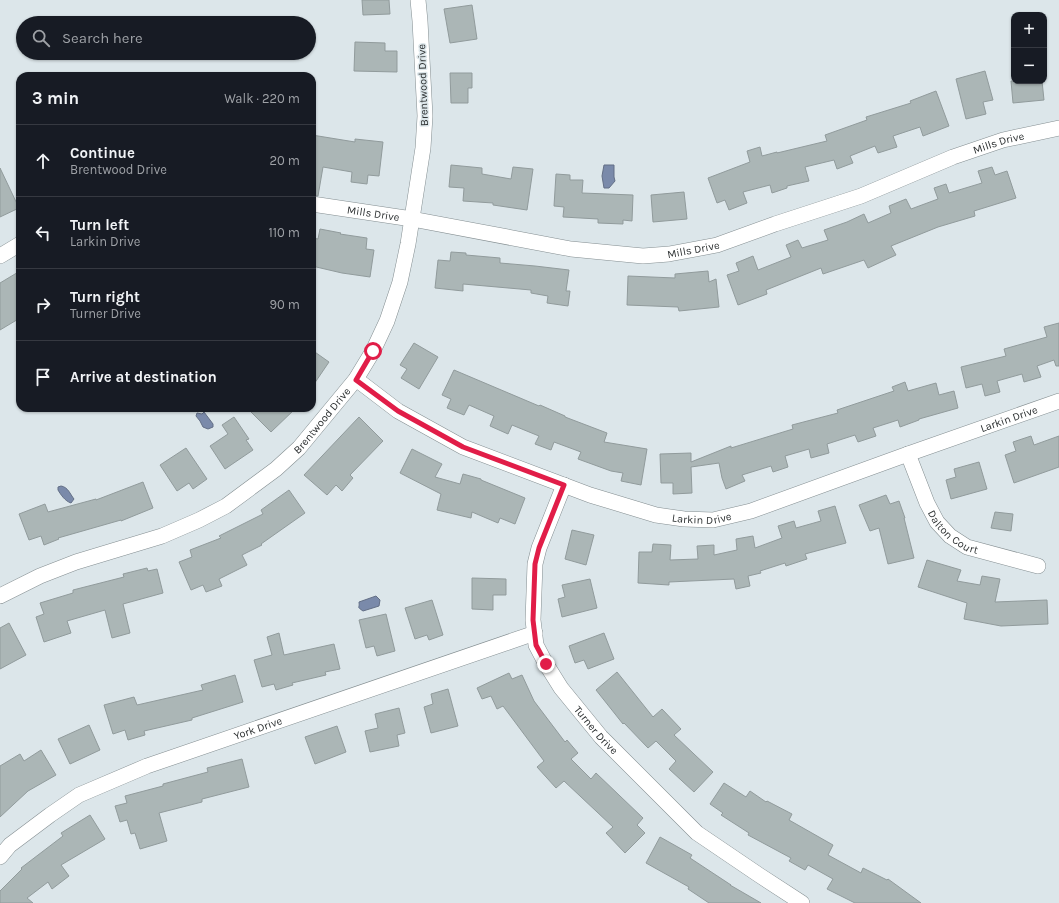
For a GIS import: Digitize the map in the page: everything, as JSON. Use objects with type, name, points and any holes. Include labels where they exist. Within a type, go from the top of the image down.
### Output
[{"type":"street","name":"Brentwood Drive","points":[[0,596],[40,576],[76,562],[162,536],[199,520],[226,506],[276,470],[299,448],[356,380],[373,351],[387,321],[400,282],[408,244],[423,148],[425,116],[418,0]]},
{"type":"street","name":"Mills Drive","points":[[316,205],[412,219],[571,249],[643,256],[668,254],[716,245],[861,196],[953,157],[1003,140],[1059,128]]},
{"type":"street","points":[[0,256],[16,246]]},
{"type":"street","name":"Larkin Drive","points":[[356,380],[398,411],[463,447],[590,495],[656,515],[684,519],[713,520],[751,511],[1059,401]]},
{"type":"street","name":"Dalton Court","points":[[908,454],[927,503],[937,522],[950,536],[967,547],[1038,566]]},
{"type":"street","name":"Turner Drive","points":[[564,485],[539,548],[535,564],[533,620],[536,645],[546,664],[557,682],[601,737],[697,832],[802,903]]},
{"type":"street","name":"York Drive","points":[[0,857],[10,845],[79,795],[140,769],[535,633]]},
{"type":"water","points":[[604,165],[614,165],[615,181],[609,188],[604,188],[602,176]]},
{"type":"water","points":[[204,412],[213,424],[213,427],[208,429],[203,427],[196,416],[197,413],[202,414]]},
{"type":"water","points":[[61,486],[67,489],[74,499],[71,503],[62,496],[58,490],[58,487]]},
{"type":"water","points":[[376,596],[380,600],[379,606],[363,611],[359,608],[359,602]]},
{"type":"building","points":[[362,0],[389,0],[390,14],[363,15]]},
{"type":"building","points":[[472,5],[477,39],[450,43],[444,9]]},
{"type":"building","points":[[355,42],[385,43],[385,51],[397,51],[397,72],[354,71]]},
{"type":"building","points":[[985,71],[993,100],[983,102],[986,114],[966,119],[956,79]]},
{"type":"building","points":[[450,73],[472,73],[472,88],[468,88],[468,103],[451,103]]},
{"type":"building","points":[[1011,84],[1042,84],[1044,100],[1013,103]]},
{"type":"building","points":[[936,91],[949,126],[923,136],[920,127],[893,136],[897,147],[878,153],[875,146],[850,156],[853,163],[837,169],[834,160],[805,167],[809,181],[787,186],[787,188],[772,193],[770,185],[743,192],[747,203],[729,210],[725,200],[717,203],[708,178],[750,162],[747,151],[760,147],[762,156],[827,141],[825,135],[867,120],[866,117],[911,103],[910,101]]},
{"type":"building","points":[[316,136],[355,142],[355,139],[383,142],[379,176],[368,175],[367,184],[351,182],[352,172],[323,167],[318,196],[316,196]]},
{"type":"building","points":[[451,165],[482,168],[482,174],[511,179],[513,167],[533,169],[527,210],[493,205],[493,203],[463,201],[464,188],[449,187]]},
{"type":"building","points":[[992,167],[995,175],[1007,171],[1016,198],[974,211],[975,216],[938,227],[891,246],[896,255],[868,268],[864,260],[823,274],[821,268],[766,290],[767,294],[738,305],[727,275],[739,271],[736,263],[753,256],[758,270],[791,257],[786,245],[798,240],[802,248],[828,240],[824,230],[864,214],[868,223],[891,213],[889,206],[906,199],[911,209],[938,199],[934,188],[946,184],[949,193],[982,183],[978,171]]},
{"type":"building","points":[[0,168],[16,202],[16,209],[0,217]]},
{"type":"building","points":[[556,174],[570,175],[570,180],[583,180],[582,193],[633,195],[632,221],[623,220],[623,224],[598,223],[598,219],[563,217],[564,207],[554,206]]},
{"type":"building","points":[[684,192],[687,219],[653,222],[651,195]]},
{"type":"building","points":[[320,229],[367,238],[366,249],[374,250],[370,277],[316,267],[316,239],[318,239]]},
{"type":"building","points":[[451,252],[500,258],[500,263],[569,270],[566,291],[570,291],[568,306],[547,303],[548,296],[531,293],[531,290],[463,284],[463,291],[435,288],[438,260],[450,261]]},
{"type":"building","points":[[708,271],[709,282],[716,279],[719,307],[679,311],[678,307],[627,305],[628,276],[675,278],[675,274]]},
{"type":"building","points":[[16,273],[16,320],[0,330],[0,283]]},
{"type":"building","points":[[1059,323],[1059,366],[1056,366],[1054,360],[1037,366],[1041,377],[1024,382],[1022,374],[997,381],[1000,392],[985,396],[982,384],[966,388],[961,367],[1006,356],[1004,349],[1047,337],[1044,327]]},
{"type":"building","points":[[414,343],[438,357],[419,389],[401,378],[407,369],[400,365]]},
{"type":"building","points":[[316,353],[329,362],[316,381]]},
{"type":"building","points":[[454,370],[607,433],[604,442],[647,449],[641,485],[621,481],[623,473],[611,471],[578,459],[581,452],[554,442],[551,450],[535,444],[539,436],[512,425],[508,434],[490,426],[494,416],[469,405],[464,415],[447,408],[451,399],[442,395]]},
{"type":"building","points":[[905,382],[908,391],[936,383],[939,395],[954,391],[958,408],[919,419],[900,427],[898,420],[873,428],[876,436],[858,442],[855,435],[827,444],[829,453],[811,458],[809,449],[785,456],[788,467],[773,472],[771,466],[742,475],[745,481],[726,489],[719,463],[691,467],[692,493],[673,494],[673,483],[661,483],[660,454],[691,453],[691,462],[731,446],[731,448],[793,429],[792,425],[838,413],[837,410],[894,391],[892,387]]},
{"type":"building","points":[[251,412],[292,412],[271,432]]},
{"type":"building","points":[[234,417],[249,439],[246,440],[253,450],[225,469],[210,446],[228,434],[222,425]]},
{"type":"building","points":[[359,417],[383,441],[350,475],[353,478],[342,491],[336,485],[327,495],[304,475]]},
{"type":"building","points":[[1031,436],[1034,445],[1059,436],[1059,467],[1014,483],[1005,455],[1016,451],[1013,442]]},
{"type":"building","points":[[186,448],[207,479],[193,489],[189,483],[177,491],[160,465]]},
{"type":"building","points":[[412,449],[442,464],[435,477],[460,484],[463,474],[481,479],[525,498],[515,524],[500,518],[498,523],[472,512],[471,518],[437,510],[441,494],[400,473]]},
{"type":"building","points":[[979,462],[987,489],[951,499],[946,480],[956,477],[954,469]]},
{"type":"building","points":[[143,482],[153,508],[121,521],[58,538],[59,539],[44,545],[41,536],[29,540],[19,514],[45,504],[48,512],[96,500]]},
{"type":"building","points":[[289,490],[305,513],[261,544],[262,545],[242,555],[247,565],[219,579],[222,586],[206,592],[203,585],[191,590],[179,562],[192,557],[190,550],[221,538],[219,536],[263,514],[261,510]]},
{"type":"building","points":[[886,495],[890,504],[899,501],[905,518],[914,558],[888,564],[879,528],[870,531],[859,505]]},
{"type":"building","points":[[835,506],[846,543],[805,554],[807,559],[786,566],[785,563],[760,571],[761,573],[748,576],[750,586],[736,589],[734,579],[669,582],[669,585],[638,583],[639,552],[652,552],[653,544],[671,545],[670,560],[698,559],[697,546],[714,545],[714,555],[737,550],[736,539],[753,536],[755,548],[782,538],[778,526],[794,521],[796,528],[821,521],[818,511]]},
{"type":"building","points":[[995,512],[1013,514],[1011,531],[991,528]]},
{"type":"building","points":[[572,530],[594,535],[586,565],[565,559]]},
{"type":"building","points":[[927,560],[961,570],[957,581],[980,585],[982,576],[1000,579],[995,602],[1047,600],[1048,624],[1001,626],[964,619],[967,603],[918,587]]},
{"type":"building","points":[[147,568],[148,571],[157,569],[163,593],[123,604],[130,633],[112,638],[105,610],[67,621],[71,633],[44,642],[36,617],[44,614],[40,603],[73,593],[73,590],[124,577],[123,574]]},
{"type":"building","points":[[472,578],[506,579],[506,595],[493,595],[493,610],[472,609]]},
{"type":"building","points":[[590,579],[597,608],[562,617],[558,599],[565,597],[562,585]]},
{"type":"building","points":[[432,600],[443,635],[429,640],[427,635],[415,639],[405,608]]},
{"type":"building","points":[[386,614],[395,651],[377,656],[374,646],[366,648],[359,620]]},
{"type":"building","points":[[9,623],[26,655],[0,669],[0,628]]},
{"type":"building","points":[[279,633],[284,655],[334,644],[340,669],[325,672],[326,675],[292,683],[293,685],[276,690],[274,684],[262,687],[254,660],[272,655],[267,637]]},
{"type":"building","points":[[604,633],[614,659],[588,669],[584,660],[575,663],[569,646]]},
{"type":"building","points":[[617,672],[653,717],[662,709],[681,729],[674,735],[713,772],[694,792],[669,769],[676,761],[656,741],[648,748],[624,723],[623,724],[596,690]]},
{"type":"building","points":[[509,673],[512,679],[522,675],[534,701],[565,742],[567,740],[578,753],[571,759],[591,779],[596,773],[643,818],[637,825],[645,833],[625,853],[606,833],[613,827],[564,781],[556,788],[537,767],[544,761],[503,706],[497,709],[491,696],[482,699],[477,688]]},
{"type":"building","points":[[235,675],[243,702],[192,718],[192,720],[144,731],[145,735],[128,740],[125,730],[113,734],[104,705],[134,697],[137,705],[203,690],[201,685]]},
{"type":"building","points":[[448,689],[458,726],[431,733],[424,707],[433,704],[431,694]]},
{"type":"building","points":[[399,708],[405,733],[397,735],[399,746],[370,752],[365,731],[378,728],[375,714]]},
{"type":"building","points":[[89,725],[100,750],[70,764],[58,739]]},
{"type":"building","points":[[337,726],[346,752],[315,764],[305,737]]},
{"type":"building","points":[[41,750],[56,775],[28,791],[0,817],[0,766],[20,754],[24,761]]},
{"type":"building","points":[[242,759],[249,787],[202,799],[202,802],[159,813],[167,841],[140,849],[135,833],[131,834],[127,820],[120,822],[115,806],[127,803],[125,796],[208,772],[207,768]]},
{"type":"building","points":[[724,783],[746,797],[750,791],[766,802],[767,801],[792,814],[789,820],[833,845],[828,855],[861,873],[863,868],[887,880],[888,879],[921,903],[855,903],[827,889],[833,879],[808,865],[805,870],[789,861],[791,858],[748,835],[749,833],[721,815],[723,813],[710,804]]},
{"type":"building","points":[[90,815],[105,839],[61,865],[69,876],[52,889],[48,882],[27,898],[33,903],[0,903],[0,891],[22,869],[21,868],[63,836],[61,833]]},
{"type":"building","points":[[660,837],[692,855],[690,858],[730,885],[761,903],[709,903],[688,889],[689,887],[646,863]]},
{"type":"route","points":[[373,351],[356,380],[398,411],[463,447],[564,485],[539,548],[535,564],[533,620],[536,645],[546,664]]}]
